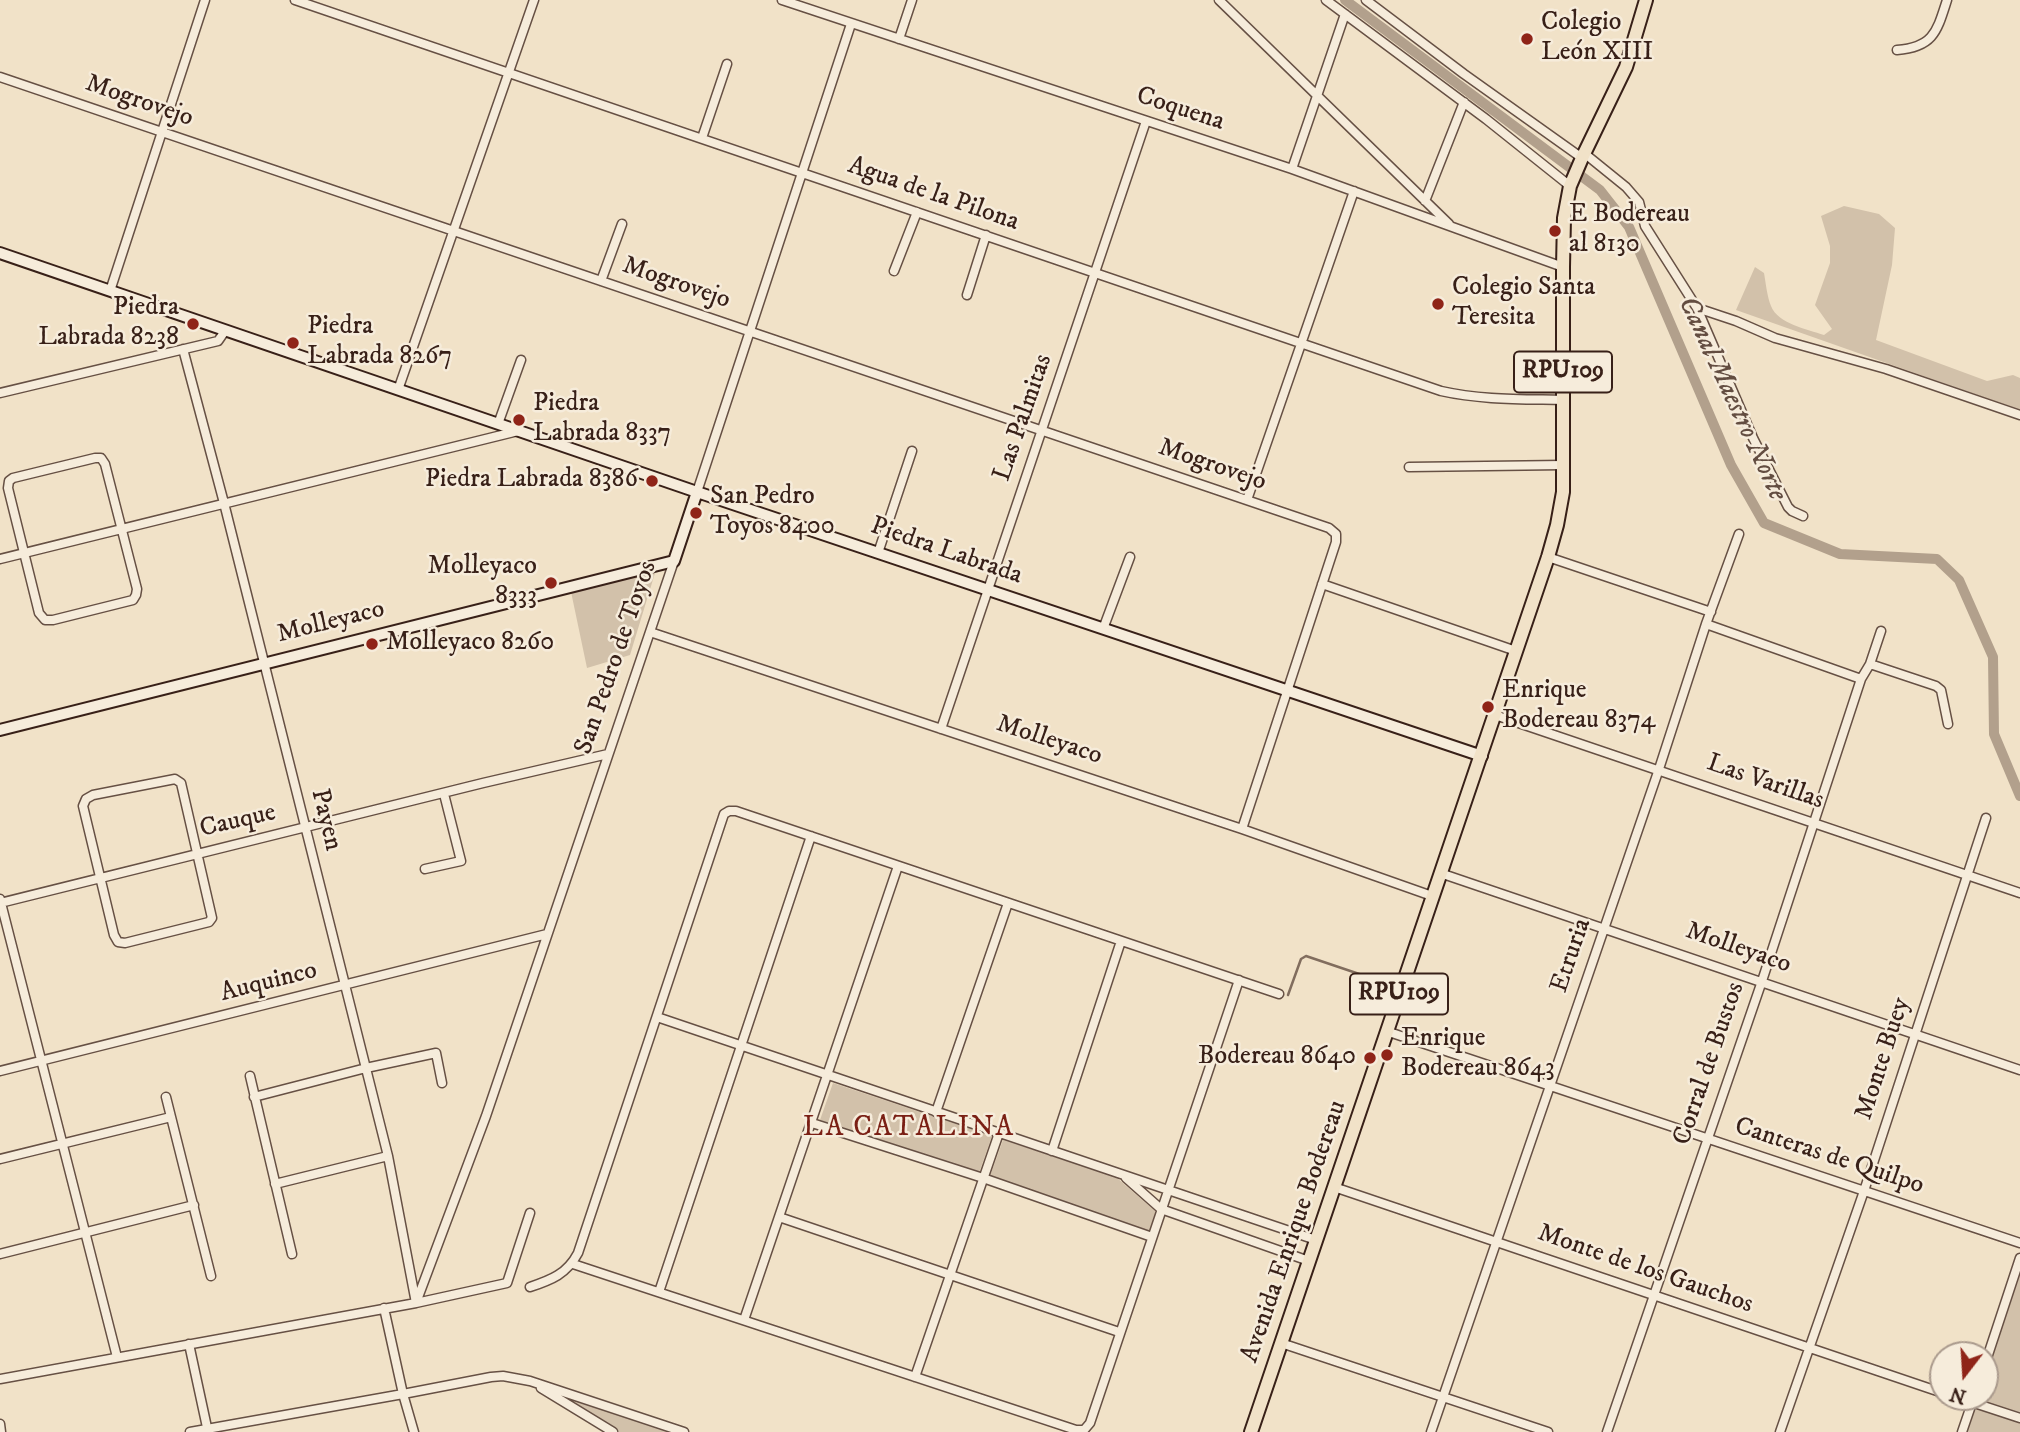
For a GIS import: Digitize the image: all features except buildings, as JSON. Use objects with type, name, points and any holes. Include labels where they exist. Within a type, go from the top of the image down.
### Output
[{"type":"main road","name":"Avenida Enrique Bodereau","points":[[1251,1432],[1548,557],[1560,510],[1563,465],[1564,218],[1570,186],[1626,66],[1646,0]]},
{"type":"main road","name":"Piedra Labrada","points":[[0,253],[988,591],[1482,756]]},
{"type":"main road","name":"San Pedro de Toyos","points":[[674,561],[697,492]]},
{"type":"main road","name":"Molleyaco","points":[[0,730],[674,561]]},
{"type":"street","points":[[110,291],[205,0]]},
{"type":"street","name":"Agua de la Pilona","points":[[295,0],[1441,391],[1460,395],[1563,400]]},
{"type":"street","points":[[398,390],[534,0]]},
{"type":"street","name":"Coquena","points":[[782,0],[1292,169],[1563,267]]},
{"type":"street","points":[[899,39],[912,0]]},
{"type":"street","points":[[1219,0],[1451,226]]},
{"type":"street","points":[[1326,0],[1464,102],[1570,186]]},
{"type":"street","points":[[1366,0],[1464,74],[1626,187],[1639,202],[1645,226],[1697,308],[1753,438],[1788,507],[1803,516]]},
{"type":"street","points":[[1897,50],[1912,49],[1934,35],[1947,0]]},
{"type":"street","points":[[1292,169],[1345,15]]},
{"type":"street","name":"San Pedro de Toyos","points":[[697,492],[851,24]]},
{"type":"street","points":[[702,138],[727,64]]},
{"type":"street","name":"Mogrovejo","points":[[0,77],[1329,528],[1336,534],[1336,542],[1322,584]]},
{"type":"street","points":[[1425,201],[1464,102]]},
{"type":"street","name":"Las Palmitas","points":[[941,729],[1146,121]]},
{"type":"street","points":[[1247,500],[1354,191]]},
{"type":"street","points":[[894,271],[917,212]]},
{"type":"street","points":[[601,281],[622,224]]},
{"type":"street","points":[[967,295],[986,235]]},
{"type":"street","points":[[1697,308],[1736,320],[1775,338],[1886,369],[2020,415]]},
{"type":"street","points":[[0,393],[218,341],[225,331]]},
{"type":"street","name":"Payen","points":[[183,349],[225,503],[388,1156],[416,1303]]},
{"type":"street","points":[[498,424],[521,360]]},
{"type":"street","points":[[0,559],[518,431]]},
{"type":"street","points":[[878,553],[912,451]]},
{"type":"street","points":[[101,458],[105,464],[137,589],[133,600],[45,620],[39,613],[24,553],[8,488],[9,481],[101,458]]},
{"type":"street","points":[[1409,467],[1563,465]]},
{"type":"street","name":"Etruria","points":[[1431,1432],[1739,534]]},
{"type":"street","points":[[1103,629],[1130,557]]},
{"type":"street","points":[[1548,557],[1711,612]]},
{"type":"street","name":"San Pedro de Toyos","points":[[416,1303],[486,1116],[674,561]]},
{"type":"street","points":[[1242,829],[1322,584],[1517,651]]},
{"type":"street","points":[[1706,624],[1861,679]]},
{"type":"street","name":"Corral de Bustos","points":[[1607,1432],[1762,981],[1861,679],[1870,664],[1881,631]]},
{"type":"street","name":"Molleyaco","points":[[650,632],[1242,829],[1432,896]]},
{"type":"street","points":[[1870,664],[1936,686],[1941,690],[1948,724]]},
{"type":"street","name":"Las Varillas","points":[[1495,715],[2020,892]]},
{"type":"street","name":"Cauque","points":[[0,902],[608,754]]},
{"type":"street","points":[[174,779],[181,783],[198,853],[212,918],[209,922],[125,943],[118,942],[114,935],[83,806],[86,799],[93,795],[174,779]]},
{"type":"street","points":[[425,869],[461,860],[444,794]]},
{"type":"street","points":[[530,1287],[565,1273],[578,1254],[726,809],[1279,994]]},
{"type":"street","name":"Monte Buey","points":[[1780,1432],[1864,1191],[1986,818]]},
{"type":"street","points":[[659,1292],[811,836]]},
{"type":"street","points":[[744,1320],[898,866]]},
{"type":"street","name":"Molleyaco","points":[[1440,873],[2020,1070]]},
{"type":"street","points":[[0,902],[117,1357]]},
{"type":"street","points":[[936,1112],[1008,902]]},
{"type":"street","name":"Auquinco","points":[[0,1071],[547,934]]},
{"type":"street","points":[[1052,1151],[1122,941]]},
{"type":"street","points":[[573,1264],[1076,1430],[1084,1430],[1090,1423],[1239,980]]},
{"type":"street","points":[[657,1017],[1316,1240]]},
{"type":"street","name":"Canteras de Quilpo","points":[[1386,1031],[2020,1243]]},
{"type":"street","points":[[254,1097],[436,1053],[442,1083]]},
{"type":"street","points":[[250,1076],[292,1254]]},
{"type":"street","points":[[166,1097],[211,1276]]},
{"type":"street","points":[[0,1159],[171,1117]]},
{"type":"street","points":[[812,1123],[983,1178],[1152,1237]]},
{"type":"street","points":[[915,1377],[999,1133]]},
{"type":"street","points":[[275,1184],[388,1156]]},
{"type":"street","points":[[1123,1175],[1161,1209],[1309,1261]]},
{"type":"street","name":"Monte de los Gauchos","points":[[1334,1187],[1929,1387]]},
{"type":"street","points":[[0,1254],[194,1205]]},
{"type":"street","points":[[0,1379],[416,1303],[507,1283],[530,1213]]},
{"type":"street","points":[[779,1217],[1119,1332]]},
{"type":"street","points":[[1993,1341],[2020,1258]]},
{"type":"street","points":[[384,1308],[414,1432]]},
{"type":"street","points":[[1281,1343],[1548,1432]]},
{"type":"street","points":[[189,1344],[208,1430]]},
{"type":"street","points":[[190,1432],[503,1376],[530,1381],[684,1432]]},
{"type":"street","points":[[530,1381],[612,1432]]},
{"type":"street","points":[[1999,1410],[2020,1418]]},
{"type":"street","points":[[1962,1432],[1969,1411]]},
{"type":"street","points":[[0,1424],[1,1432]]},
{"type":"shaded area","points":[[1844,206],[1879,214],[1895,228],[1892,265],[1876,340],[1987,381],[2013,375],[2020,378],[2020,410],[1736,310],[1755,267],[1764,273],[1771,306],[1786,322],[1824,335],[1832,329],[1815,305],[1830,263],[1830,246],[1821,216]]},
{"type":"shaded area","points":[[655,573],[630,655],[587,668],[570,587]]},
{"type":"shaded area","points":[[833,1083],[992,1136],[979,1173],[820,1120]]},
{"type":"shaded area","points":[[1003,1140],[1116,1177],[1156,1212],[1150,1231],[990,1176]]},
{"type":"shaded area","points":[[2020,1274],[2020,1414],[1999,1407],[1997,1341]]},
{"type":"shaded area","points":[[542,1385],[676,1432],[619,1432]]},
{"type":"shaded area","points":[[1973,1411],[1990,1411],[2020,1421],[2020,1432],[1966,1432]]},
{"type":"waterway","name":"Canal Maestro Norte","points":[[1345,0],[1600,190],[1629,227],[1731,465],[1764,523],[1840,554],[1937,559],[1959,580],[1993,657],[1994,734],[2020,796]]},
{"type":"waterway","points":[[1288,995],[1301,959],[1306,956],[1374,979]]},
{"type":"place","name":"Colegio León XIII","points":[[1527,39]]},
{"type":"place","name":"E Bodereau al 8130","points":[[1555,231]]},
{"type":"place","name":"Colegio Santa Teresita","points":[[1438,304]]},
{"type":"place","name":"Piedra Labrada 8238","points":[[193,324]]},
{"type":"place","name":"Piedra Labrada 8267","points":[[293,343]]},
{"type":"place","name":"Piedra Labrada 8337","points":[[519,420]]},
{"type":"place","name":"Piedra Labrada 8386","points":[[652,481]]},
{"type":"place","name":"San Pedro Toyos 8400","points":[[696,513]]},
{"type":"place","name":"Molleyaco 8333","points":[[551,583]]},
{"type":"place","name":"Molleyaco 8260","points":[[372,644]]},
{"type":"place","name":"Enrique Bodereau 8374","points":[[1488,707]]},
{"type":"place","name":"Enrique Bodereau 8643","points":[[1387,1055]]},
{"type":"place","name":"Bodereau 8640","points":[[1370,1058]]},
{"type":"district","name":"LA CATALINA","points":[[909,1129]]}]
